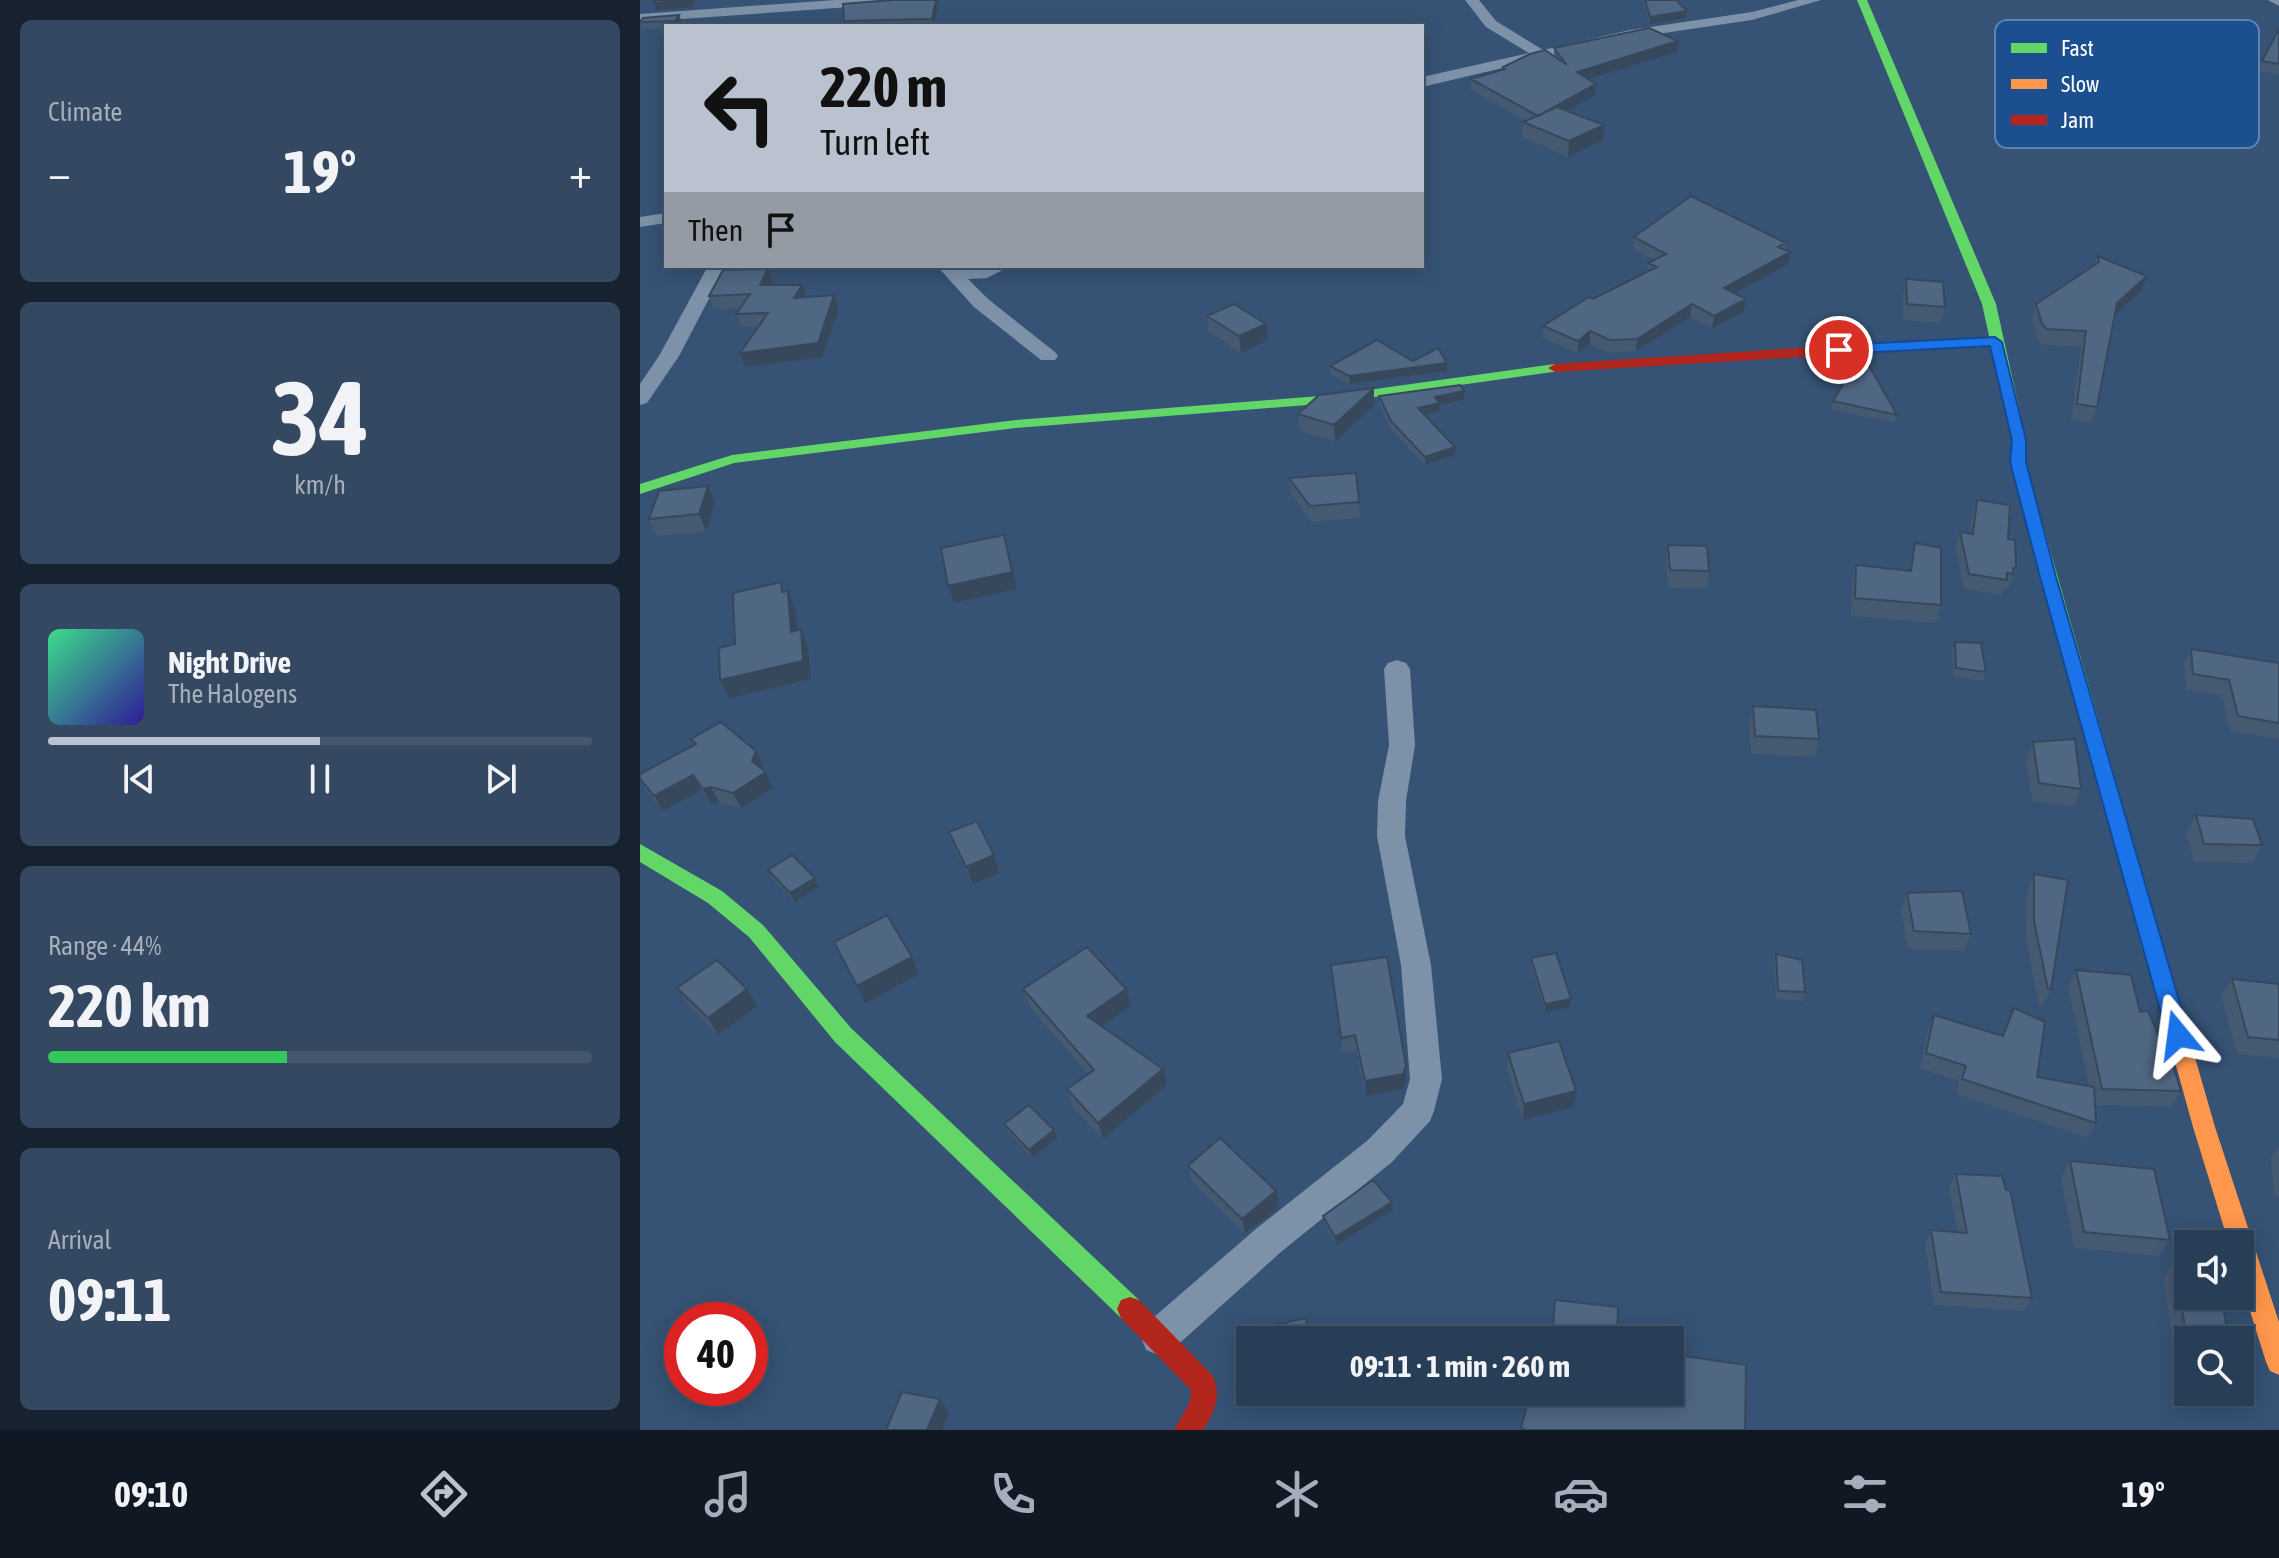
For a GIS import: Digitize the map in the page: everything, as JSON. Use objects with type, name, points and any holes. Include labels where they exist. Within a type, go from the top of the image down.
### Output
[{"type":"street","points":[[640,18],[893,0]]},
{"type":"street","points":[[1472,0],[1491,24],[1542,55]]},
{"type":"street","points":[[1424,82],[1630,34],[1752,16],[1814,0]]},
{"type":"street","points":[[1862,0],[1989,304],[2019,440],[2018,462],[2056,606],[2204,1127],[2279,1362]]},
{"type":"street","points":[[640,222],[664,218]]},
{"type":"street","points":[[640,399],[669,356],[716,268]]},
{"type":"street","points":[[950,269],[980,274],[996,268]]},
{"type":"street","points":[[950,269],[981,303],[1048,356]]},
{"type":"street","points":[[640,489],[732,459],[1016,424],[1332,399],[1554,368],[1920,344],[1995,342]]},
{"type":"street","points":[[1159,1337],[1269,1240],[1369,1160],[1418,1111],[1426,1079],[1416,965],[1391,836],[1392,801],[1402,745],[1397,669]]},
{"type":"street","points":[[640,852],[715,897],[756,931],[843,1035],[1159,1337],[1204,1385],[1203,1406],[1187,1430]]},
{"type":"building","points":[[656,0],[690,0],[654,3]]},
{"type":"building","points":[[936,0],[932,19],[844,21],[843,4]]},
{"type":"building","points":[[1645,0],[1676,0],[1687,11],[1650,17]]},
{"type":"building","points":[[679,15],[675,21],[640,22],[643,18]]},
{"type":"building","points":[[1649,28],[1678,41],[1577,72],[1596,84],[1538,116],[1471,79],[1505,69],[1503,67],[1545,50],[1567,65],[1554,48]]},
{"type":"building","points":[[2279,29],[2279,64],[2262,61]]},
{"type":"building","points":[[1557,107],[1604,125],[1569,141],[1523,122]]},
{"type":"building","points":[[1691,196],[1786,243],[1778,247],[1790,252],[1724,288],[1746,299],[1714,316],[1692,304],[1637,339],[1610,340],[1590,331],[1578,341],[1543,326],[1589,297],[1593,299],[1657,267],[1648,263],[1666,254],[1634,237]]},
{"type":"building","points":[[2097,256],[2147,276],[2117,303],[2097,407],[2077,404],[2086,331],[2047,329],[2042,324],[2036,304],[2099,262]]},
{"type":"building","points":[[768,269],[760,285],[802,285],[794,298],[834,295],[818,343],[740,353],[768,313],[736,314],[750,294],[709,296],[723,270]]},
{"type":"building","points":[[1906,279],[1943,282],[1945,307],[1907,304]]},
{"type":"building","points":[[1234,304],[1266,324],[1239,336],[1207,316]]},
{"type":"building","points":[[1377,340],[1413,361],[1438,348],[1447,363],[1349,376],[1330,366]]},
{"type":"building","points":[[1863,355],[1897,415],[1833,401],[1843,384],[1828,357]]},
{"type":"building","points":[[1460,385],[1464,391],[1435,397],[1439,403],[1418,408],[1455,447],[1425,457],[1391,421],[1379,396]]},
{"type":"building","points":[[1374,388],[1334,425],[1298,414],[1319,395]]},
{"type":"building","points":[[1356,473],[1359,502],[1310,506],[1289,478]]},
{"type":"building","points":[[708,486],[699,514],[649,519],[659,491]]},
{"type":"building","points":[[1977,500],[2010,505],[2008,539],[2015,540],[2016,568],[2013,568],[2013,574],[2007,573],[2007,580],[1969,574],[1960,532],[1973,534]]},
{"type":"building","points":[[1004,535],[1012,572],[948,586],[941,548]]},
{"type":"building","points":[[1915,543],[1941,548],[1941,605],[1855,598],[1856,565],[1911,571]]},
{"type":"building","points":[[1668,545],[1707,546],[1709,571],[1670,570]]},
{"type":"building","points":[[781,582],[782,592],[788,591],[791,632],[801,629],[803,661],[720,680],[719,648],[735,644],[733,593]]},
{"type":"building","points":[[1955,642],[1981,643],[1986,672],[1956,668]]},
{"type":"building","points":[[2191,649],[2279,663],[2279,723],[2238,716],[2229,680],[2193,674]]},
{"type":"building","points":[[1753,706],[1816,710],[1819,739],[1755,736]]},
{"type":"building","points":[[721,722],[756,751],[752,761],[766,772],[733,793],[711,787],[703,789],[693,775],[654,796],[640,779],[640,774],[696,744],[691,739]]},
{"type":"building","points":[[2075,739],[2081,789],[2039,783],[2033,742]]},
{"type":"building","points":[[2196,815],[2253,819],[2262,845],[2204,844]]},
{"type":"building","points":[[977,821],[994,855],[966,867],[949,832]]},
{"type":"building","points":[[792,855],[815,878],[790,893],[768,870]]},
{"type":"building","points":[[2034,874],[2068,880],[2051,989],[2048,989],[2034,921]]},
{"type":"building","points":[[1962,891],[1971,934],[1914,931],[1907,893]]},
{"type":"building","points":[[887,915],[912,957],[857,986],[834,942]]},
{"type":"building","points":[[1087,947],[1126,989],[1087,1016],[1163,1069],[1098,1123],[1067,1089],[1094,1070],[1023,989]]},
{"type":"building","points":[[1556,953],[1571,999],[1545,1004],[1531,958]]},
{"type":"building","points":[[1776,954],[1802,960],[1805,992],[1778,991]]},
{"type":"building","points":[[1387,957],[1406,1066],[1403,1074],[1365,1081],[1355,1035],[1341,1038],[1331,965]]},
{"type":"building","points":[[717,960],[747,989],[708,1018],[677,988]]},
{"type":"building","points":[[2076,970],[2131,975],[2140,1012],[2148,1011],[2162,1043],[2166,1043],[2181,1091],[2102,1089]]},
{"type":"building","points":[[2232,979],[2279,984],[2279,1040],[2248,1037]]},
{"type":"building","points":[[2014,1008],[2045,1022],[2037,1077],[2094,1087],[2096,1123],[1962,1079],[1966,1066],[1926,1053],[1934,1015],[2003,1036]]},
{"type":"building","points":[[1559,1041],[1576,1091],[1524,1104],[1508,1053]]},
{"type":"building","points":[[1029,1105],[1054,1130],[1029,1150],[1004,1124]]},
{"type":"building","points":[[1220,1138],[1276,1191],[1242,1219],[1188,1166]]},
{"type":"building","points":[[2070,1161],[2154,1169],[2170,1240],[2084,1232]]},
{"type":"building","points":[[1956,1174],[2002,1176],[2006,1190],[2010,1190],[2032,1298],[1941,1292],[1931,1230],[1967,1233]]},
{"type":"building","points":[[1373,1180],[1392,1202],[1335,1237],[1323,1216]]},
{"type":"building","points":[[1555,1300],[1618,1307],[1617,1326],[1553,1326]]},
{"type":"building","points":[[2182,1310],[2224,1310],[2226,1326],[2185,1326]]},
{"type":"building","points":[[1306,1318],[1307,1326],[1271,1326]]},
{"type":"building","points":[[1684,1356],[1746,1365],[1745,1430],[1521,1428],[1527,1406],[1684,1406]]},
{"type":"building","points":[[902,1392],[940,1399],[927,1430],[886,1430]]},
{"type":"traffic: fast","points":[[1862,0],[1989,304],[2019,440],[2018,462],[2154,950]]},
{"type":"traffic: fast","points":[[640,489],[732,459],[1016,424],[1332,399],[1555,368]]},
{"type":"traffic: fast","points":[[640,852],[715,897],[756,931],[843,1035],[1130,1309]]},
{"type":"traffic: slow","points":[[2154,950],[2204,1127],[2279,1362]]},
{"type":"traffic: jam","points":[[1555,368],[1920,344],[1995,342]]},
{"type":"traffic: jam","points":[[1130,1309],[1204,1385],[1203,1406],[1187,1430]]},
{"type":"route","points":[[1839,350],[1995,342],[2019,440],[2018,462],[2048,577],[2178,1035]]}]
